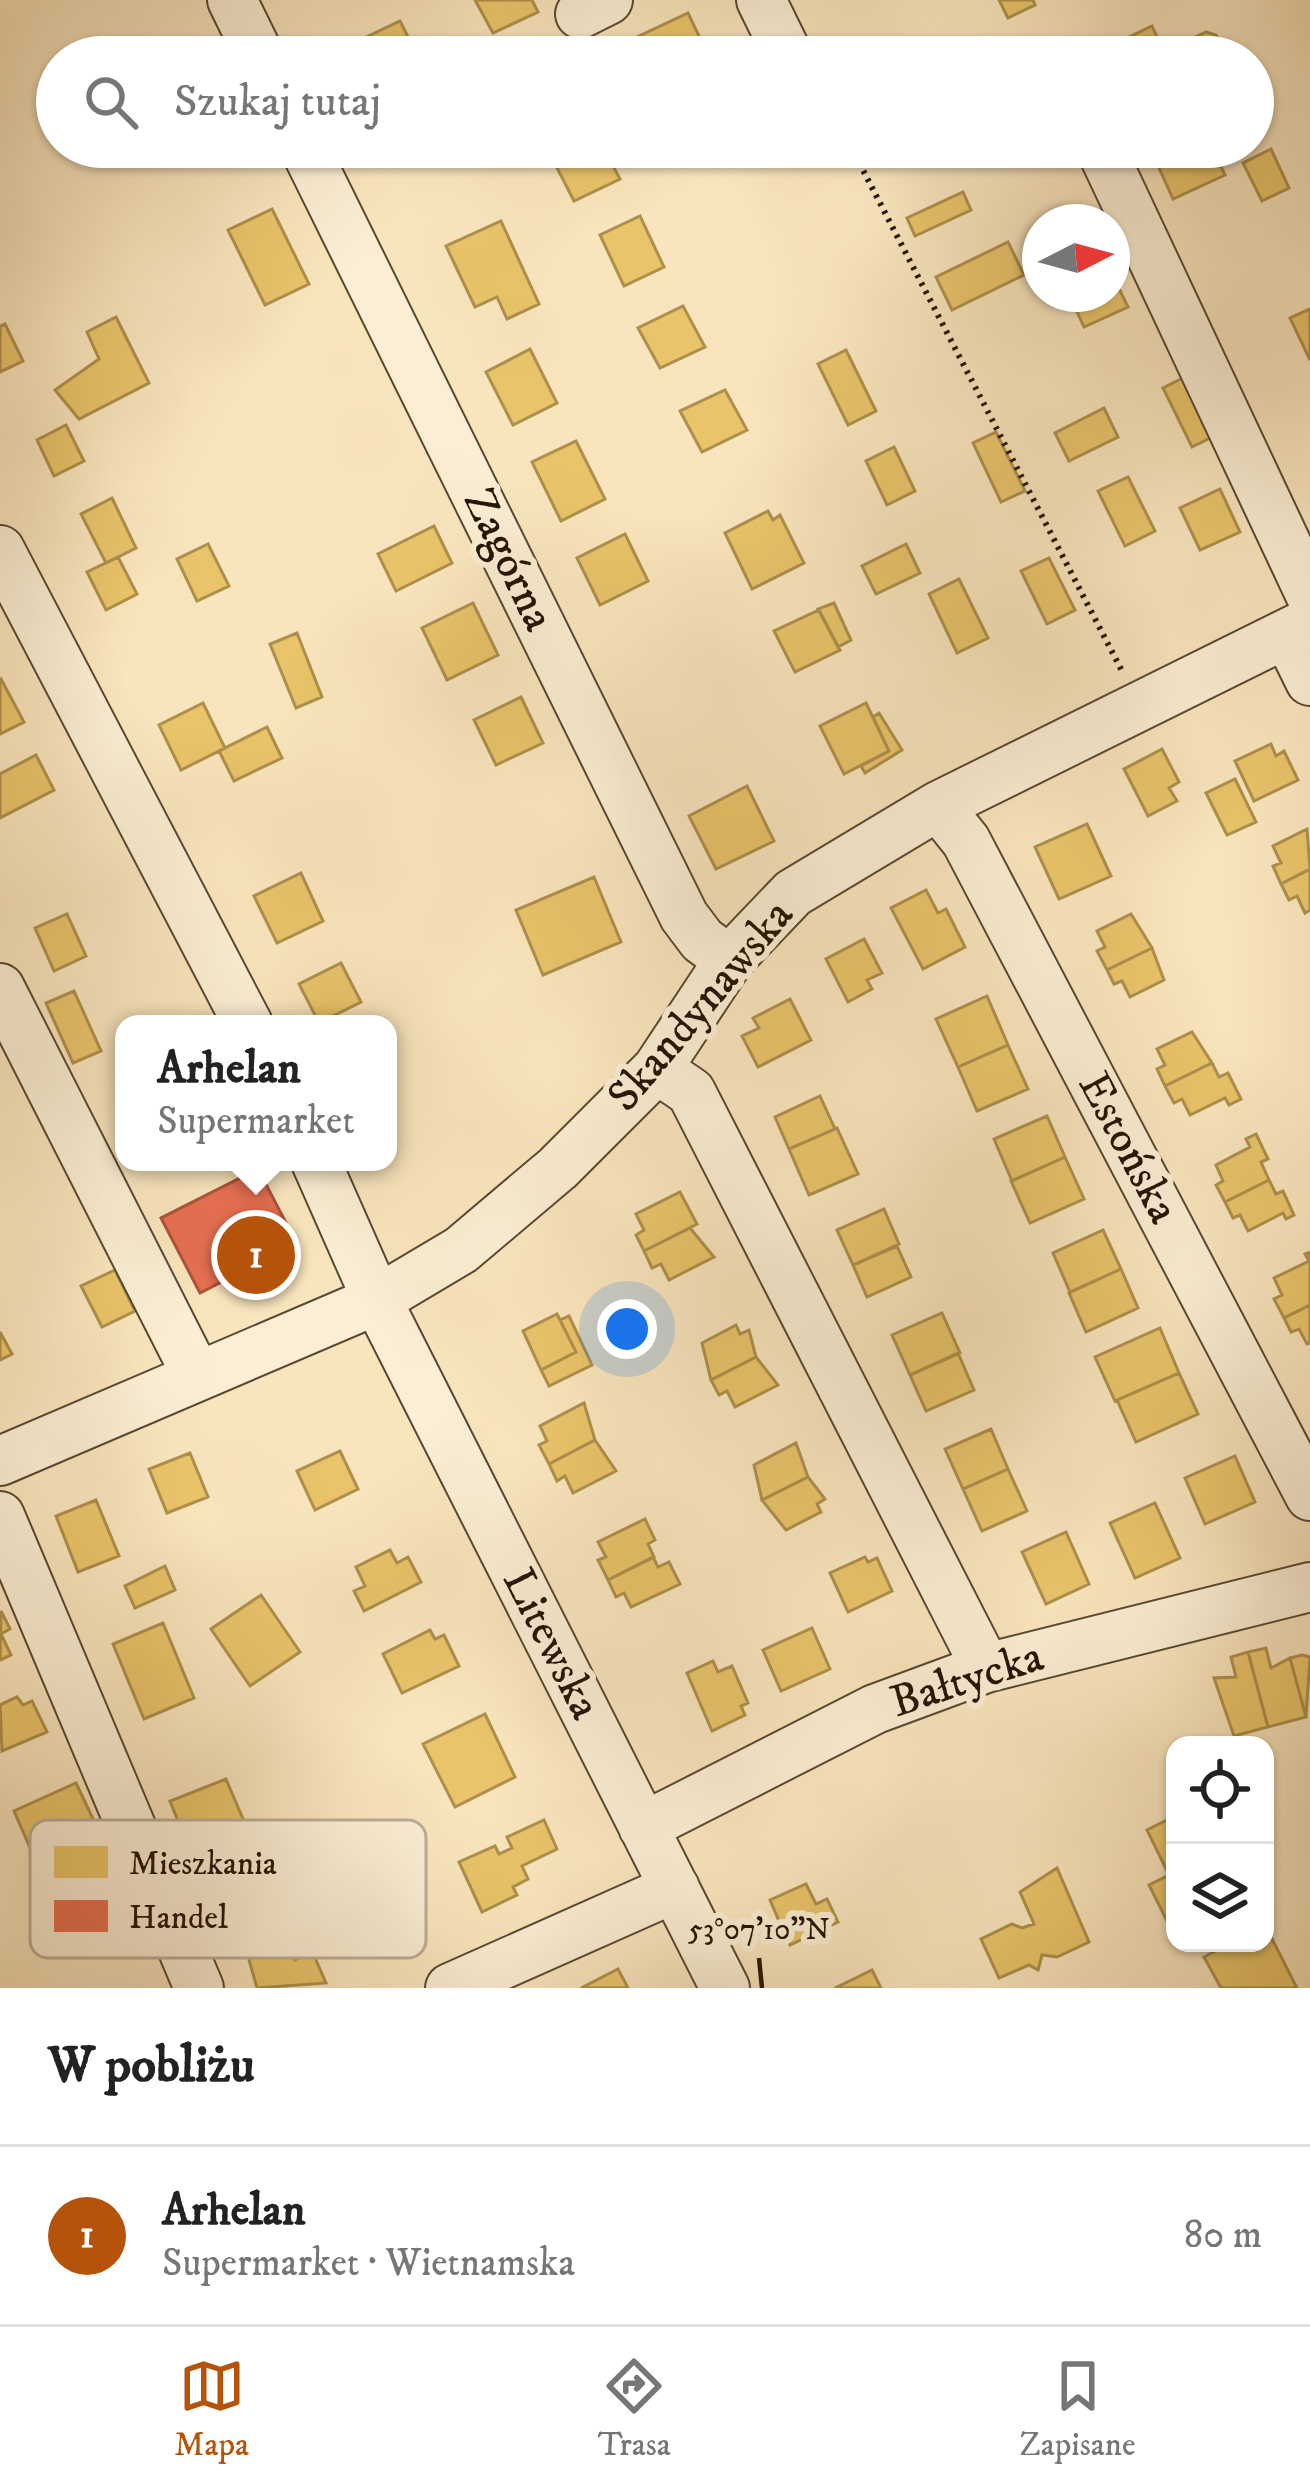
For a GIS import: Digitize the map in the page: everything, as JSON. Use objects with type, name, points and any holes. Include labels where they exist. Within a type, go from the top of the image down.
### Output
[{"type":"street","points":[[232,0],[250,36]]},
{"type":"street","points":[[761,0],[779,36]]},
{"type":"street","name":"Zagórna","points":[[314,168],[684,916],[702,940],[729,960]]},
{"type":"street","points":[[1109,168],[1302,617],[1310,681]]},
{"type":"street","points":[[0,550],[18,629],[243,1015]]},
{"type":"street","name":"Skandynawska","points":[[0,1462],[377,1300],[461,1250],[558,1168],[657,1069],[729,960],[793,893],[938,806],[1139,707],[1302,617]]},
{"type":"street","name":"Estońska","points":[[938,806],[967,841],[1310,1496]]},
{"type":"street","points":[[0,988],[196,1376]]},
{"type":"street","points":[[657,1069],[691,1092],[986,1668]]},
{"type":"street","name":"Litewska","points":[[320,1171],[377,1300],[725,1988]]},
{"type":"street","points":[[0,1516],[128,1820]]},
{"type":"street","name":"Bałtycka","points":[[643,1827],[875,1708],[986,1668],[1310,1587]]},
{"type":"street","points":[[450,1988],[675,1888]]},
{"type":"street","points":[[186,1958],[199,1988]]},
{"type":"path","points":[[862,168],[951,332],[1139,707]]},
{"type":"building: Mieszkania","points":[[475,0],[532,0],[538,12],[493,33]]},
{"type":"building: Mieszkania","points":[[999,0],[1033,0],[1035,5],[1008,18]]},
{"type":"building: Mieszkania","points":[[688,13],[699,36],[639,36]]},
{"type":"building: Mieszkania","points":[[400,21],[408,36],[369,36]]},
{"type":"building: Mieszkania","points":[[1152,26],[1157,36],[1131,36]]},
{"type":"building: Mieszkania","points":[[1274,156],[1289,188],[1262,201],[1246,168],[1274,168]]},
{"type":"building: Mieszkania","points":[[557,168],[614,168],[620,179],[574,201]]},
{"type":"building: Mieszkania","points":[[1159,168],[1222,168],[1225,175],[1173,199]]},
{"type":"building: Mieszkania","points":[[963,192],[971,210],[915,236],[907,218]]},
{"type":"building: Mieszkania","points":[[272,209],[309,284],[265,305],[228,230]]},
{"type":"building: Mieszkania","points":[[640,216],[664,267],[624,286],[600,235]]},
{"type":"building: Mieszkania","points":[[501,221],[539,304],[507,319],[497,297],[475,307],[446,246]]},
{"type":"building: Mieszkania","points":[[1008,242],[1022,271],[1022,276],[952,310],[936,277]]},
{"type":"building: Mieszkania","points":[[683,306],[705,347],[660,368],[638,328]]},
{"type":"building: Mieszkania","points":[[1310,309],[1310,360],[1290,318]]},
{"type":"building: Mieszkania","points":[[1077,312],[1117,312],[1084,327]]},
{"type":"building: Mieszkania","points":[[116,317],[149,383],[79,419],[55,390],[99,359],[87,332]]},
{"type":"building: Mieszkania","points":[[5,324],[23,361],[0,372],[0,326]]},
{"type":"building: Mieszkania","points":[[530,349],[557,403],[513,425],[486,372]]},
{"type":"building: Mieszkania","points":[[846,350],[876,411],[848,425],[818,364]]},
{"type":"building: Mieszkania","points":[[1191,374],[1220,433],[1192,447],[1163,388]]},
{"type":"building: Mieszkania","points":[[725,390],[747,430],[702,452],[680,411]]},
{"type":"building: Mieszkania","points":[[1104,408],[1118,437],[1069,461],[1055,433]]},
{"type":"building: Mieszkania","points":[[66,425],[84,461],[54,476],[37,440]]},
{"type":"building: Mieszkania","points":[[996,432],[1025,491],[1001,502],[973,443]]},
{"type":"building: Mieszkania","points":[[576,441],[605,499],[561,521],[532,462]]},
{"type":"building: Mieszkania","points":[[894,447],[915,491],[887,505],[866,461]]},
{"type":"building: Mieszkania","points":[[1128,477],[1155,531],[1125,546],[1098,491]]},
{"type":"building: Mieszkania","points":[[1220,489],[1240,532],[1200,550],[1180,508]]},
{"type":"building: Mieszkania","points":[[112,498],[136,548],[106,563],[81,514]]},
{"type":"building: Mieszkania","points":[[768,511],[773,520],[780,515],[804,563],[752,589],[725,533]]},
{"type":"building: Mieszkania","points":[[434,526],[452,563],[396,591],[378,554]]},
{"type":"building: Mieszkania","points":[[625,534],[648,581],[600,605],[577,558]]},
{"type":"building: Mieszkania","points":[[208,544],[229,586],[197,601],[177,559]]},
{"type":"building: Mieszkania","points":[[906,544],[920,573],[876,594],[862,566]]},
{"type":"building: Mieszkania","points":[[118,557],[137,594],[106,610],[87,572]]},
{"type":"building: Mieszkania","points":[[1049,558],[1075,610],[1047,624],[1021,571]]},
{"type":"building: Mieszkania","points":[[959,579],[988,638],[957,653],[929,594]]},
{"type":"building: Mieszkania","points":[[473,603],[498,655],[447,680],[422,628]]},
{"type":"building: Mieszkania","points":[[834,603],[851,640],[838,647],[818,609]]},
{"type":"building: Mieszkania","points":[[819,610],[840,650],[795,672],[774,631]]},
{"type":"building: Mieszkania","points":[[297,633],[322,697],[296,708],[270,644]]},
{"type":"building: Mieszkania","points":[[0,680],[24,722],[0,734]]},
{"type":"building: Mieszkania","points":[[521,697],[543,743],[496,765],[474,720]]},
{"type":"building: Mieszkania","points":[[203,703],[225,748],[181,770],[159,725]]},
{"type":"building: Mieszkania","points":[[866,703],[889,751],[844,774],[820,726]]},
{"type":"building: Mieszkania","points":[[879,713],[902,750],[865,773],[861,766],[889,751],[873,717]]},
{"type":"building: Mieszkania","points":[[267,727],[282,758],[234,781],[219,751]]},
{"type":"building: Mieszkania","points":[[1271,744],[1276,756],[1284,751],[1298,780],[1254,801],[1235,761]]},
{"type":"building: Mieszkania","points":[[1162,749],[1179,782],[1169,788],[1177,801],[1148,816],[1124,769]]},
{"type":"building: Mieszkania","points":[[36,755],[54,790],[0,818],[0,774]]},
{"type":"building: Mieszkania","points":[[1235,779],[1256,822],[1227,835],[1206,793]]},
{"type":"building: Mieszkania","points":[[747,786],[774,841],[716,869],[689,816]]},
{"type":"building: Mieszkania","points":[[1087,824],[1111,876],[1059,899],[1035,847]]},
{"type":"building: Mieszkania","points":[[1307,829],[1310,869],[1281,884],[1273,866],[1281,863],[1273,846]]},
{"type":"building: Mieszkania","points":[[1310,869],[1310,910],[1305,913],[1297,896],[1289,900],[1281,884]]},
{"type":"building: Mieszkania","points":[[301,873],[323,921],[277,943],[254,896]]},
{"type":"building: Mieszkania","points":[[594,877],[621,942],[543,975],[516,910]]},
{"type":"building: Mieszkania","points":[[926,890],[938,913],[946,909],[965,947],[923,969],[891,908]]},
{"type":"building: Mieszkania","points":[[67,914],[86,956],[54,971],[35,928]]},
{"type":"building: Mieszkania","points":[[1131,914],[1152,948],[1107,970],[1097,951],[1105,947],[1097,931]]},
{"type":"building: Mieszkania","points":[[864,939],[882,973],[867,980],[872,989],[848,1002],[826,959]]},
{"type":"building: Mieszkania","points":[[1152,948],[1164,980],[1130,997],[1122,981],[1114,984],[1107,970]]},
{"type":"building: Mieszkania","points":[[341,963],[361,1002],[335,1015],[315,1015],[299,984]]},
{"type":"building: Mieszkania","points":[[74,991],[101,1051],[73,1063],[46,1003]]},
{"type":"building: Mieszkania","points":[[987,996],[1008,1045],[958,1067],[936,1019]]},
{"type":"building: Mieszkania","points":[[790,999],[811,1040],[758,1067],[742,1036],[759,1028],[753,1018]]},
{"type":"building: Mieszkania","points":[[1192,1032],[1212,1063],[1165,1086],[1157,1069],[1165,1065],[1157,1049]]},
{"type":"building: Mieszkania","points":[[1008,1045],[1028,1089],[977,1111],[958,1067]]},
{"type":"building: Mieszkania","points":[[1212,1063],[1219,1077],[1228,1073],[1241,1099],[1229,1105],[1225,1098],[1190,1115],[1182,1099],[1174,1103],[1165,1086]]},
{"type":"building: Mieszkania","points":[[820,1096],[835,1129],[789,1149],[775,1117]]},
{"type":"building: Mieszkania","points":[[1047,1116],[1065,1157],[1012,1181],[994,1139]]},
{"type":"building: Mieszkania","points":[[837,1128],[858,1174],[809,1195],[789,1149]]},
{"type":"building: Mieszkania","points":[[1256,1134],[1268,1159],[1261,1162],[1269,1180],[1225,1202],[1216,1185],[1223,1181],[1216,1165],[1250,1147],[1246,1139]]},
{"type":"building: Mieszkania","points":[[1065,1157],[1084,1199],[1030,1223],[1011,1181]]},
{"type":"building: Mieszkania","points":[[1269,1180],[1276,1194],[1283,1191],[1294,1215],[1286,1219],[1283,1213],[1248,1231],[1240,1215],[1233,1218],[1225,1202]]},
{"type":"building: Mieszkania","points":[[680,1192],[697,1224],[644,1251],[636,1235],[644,1230],[636,1214]]},
{"type":"building: Mieszkania","points":[[884,1209],[899,1244],[853,1265],[837,1230]]},
{"type":"building: Mieszkania","points":[[690,1228],[714,1257],[669,1280],[661,1264],[652,1268],[644,1251]]},
{"type":"building: Mieszkania","points":[[1103,1230],[1121,1269],[1070,1292],[1053,1253]]},
{"type":"building: Mieszkania","points":[[897,1246],[911,1277],[867,1297],[853,1265]]},
{"type":"building: Mieszkania","points":[[1310,1252],[1310,1305],[1284,1318],[1274,1299],[1282,1295],[1274,1278],[1309,1261],[1305,1254]]},
{"type":"building: Mieszkania","points":[[1121,1269],[1138,1308],[1086,1332],[1069,1293]]},
{"type":"building: Mieszkania","points":[[115,1270],[135,1311],[102,1327],[81,1286]]},
{"type":"building: Mieszkania","points":[[1310,1305],[1307,1344],[1299,1329],[1291,1332],[1284,1318]]},
{"type":"building: Mieszkania","points":[[942,1313],[960,1353],[910,1375],[892,1335]]},
{"type":"building: Mieszkania","points":[[557,1314],[576,1352],[541,1370],[523,1331]]},
{"type":"building: Mieszkania","points":[[569,1316],[592,1365],[549,1386],[541,1370],[576,1352],[560,1320]]},
{"type":"building: Mieszkania","points":[[736,1325],[740,1334],[749,1330],[756,1357],[711,1380],[702,1343]]},
{"type":"building: Mieszkania","points":[[1160,1328],[1179,1373],[1115,1401],[1095,1357]]},
{"type":"building: Mieszkania","points":[[0,1332],[12,1354],[0,1360]]},
{"type":"building: Mieszkania","points":[[958,1353],[974,1390],[926,1411],[910,1375]]},
{"type":"building: Mieszkania","points":[[756,1357],[778,1385],[735,1407],[727,1391],[719,1395],[711,1380]]},
{"type":"building: Mieszkania","points":[[1179,1373],[1198,1414],[1136,1442],[1117,1400]]},
{"type":"building: Mieszkania","points":[[584,1403],[595,1440],[549,1464],[539,1445],[547,1441],[540,1426]]},
{"type":"building: Mieszkania","points":[[991,1429],[1008,1469],[963,1489],[945,1449]]},
{"type":"building: Mieszkania","points":[[595,1440],[616,1471],[573,1493],[565,1476],[557,1481],[549,1464]]},
{"type":"building: Mieszkania","points":[[796,1443],[808,1477],[762,1500],[754,1465]]},
{"type":"building: Mieszkania","points":[[340,1451],[358,1489],[315,1510],[297,1471]]},
{"type":"building: Mieszkania","points":[[190,1453],[208,1497],[167,1513],[149,1469]]},
{"type":"building: Mieszkania","points":[[1235,1456],[1255,1502],[1205,1524],[1185,1478]]},
{"type":"building: Mieszkania","points":[[1008,1469],[1027,1511],[982,1531],[963,1489]]},
{"type":"building: Mieszkania","points":[[808,1477],[825,1499],[817,1504],[821,1512],[786,1530],[762,1500]]},
{"type":"building: Mieszkania","points":[[96,1500],[119,1556],[78,1572],[56,1516]]},
{"type":"building: Mieszkania","points":[[1155,1503],[1180,1558],[1135,1578],[1110,1523]]},
{"type":"building: Mieszkania","points":[[645,1519],[655,1540],[648,1544],[654,1557],[608,1580],[598,1560],[606,1557],[598,1542]]},
{"type":"building: Mieszkania","points":[[1066,1532],[1089,1584],[1046,1604],[1022,1552]]},
{"type":"building: Mieszkania","points":[[390,1550],[397,1563],[408,1557],[421,1582],[364,1611],[354,1591],[365,1586],[356,1567]]},
{"type":"building: Mieszkania","points":[[653,1557],[658,1567],[669,1562],[680,1584],[631,1607],[624,1593],[616,1597],[608,1580]]},
{"type":"building: Mieszkania","points":[[865,1557],[868,1562],[877,1558],[892,1591],[848,1612],[830,1573]]},
{"type":"building: Mieszkania","points":[[165,1566],[175,1590],[135,1608],[125,1586]]},
{"type":"building: Mieszkania","points":[[261,1595],[300,1652],[250,1686],[211,1629]]},
{"type":"building: Mieszkania","points":[[1,1611],[10,1629],[1,1634],[11,1655],[0,1660]]},
{"type":"building: Mieszkania","points":[[163,1623],[194,1698],[144,1719],[113,1644]]},
{"type":"building: Mieszkania","points":[[812,1628],[830,1669],[781,1691],[763,1650]]},
{"type":"building: Mieszkania","points":[[430,1630],[435,1639],[444,1635],[459,1666],[402,1693],[383,1654]]},
{"type":"building: Mieszkania","points":[[1266,1648],[1271,1668],[1290,1658],[1306,1717],[1268,1727],[1248,1652]]},
{"type":"building: Mieszkania","points":[[1248,1652],[1268,1727],[1234,1736],[1214,1678],[1236,1677],[1231,1657]]},
{"type":"building: Mieszkania","points":[[1310,1657],[1306,1717],[1290,1658]]},
{"type":"building: Mieszkania","points":[[713,1661],[718,1672],[732,1666],[748,1703],[741,1706],[745,1715],[712,1731],[687,1673]]},
{"type":"building: Mieszkania","points":[[17,1697],[23,1705],[32,1701],[47,1732],[2,1751],[0,1705]]},
{"type":"building: Mieszkania","points":[[485,1714],[515,1777],[455,1807],[423,1744]]},
{"type":"building: Mieszkania","points":[[226,1779],[243,1820],[178,1820],[170,1801]]},
{"type":"building: Mieszkania","points":[[76,1783],[94,1820],[30,1820],[30,1848],[14,1811]]},
{"type":"building: Mieszkania","points":[[544,1820],[557,1849],[522,1866],[528,1879],[513,1887],[517,1895],[482,1912],[459,1862],[495,1846],[499,1854],[512,1848],[507,1837]]},
{"type":"building: Mieszkania","points":[[1166,1820],[1166,1869],[1147,1830]]},
{"type":"building: Mieszkania","points":[[1057,1868],[1089,1942],[1057,1957],[1042,1955],[1038,1970],[1029,1965],[999,1978],[981,1939],[1012,1924],[1022,1928],[1034,1924],[1020,1892]]},
{"type":"building: Mieszkania","points":[[1166,1876],[1166,1919],[1149,1885]]},
{"type":"building: Mieszkania","points":[[806,1884],[816,1904],[827,1899],[838,1922],[790,1945],[784,1930],[774,1934],[770,1925],[779,1921],[770,1900]]},
{"type":"building: Mieszkania","points":[[1274,1943],[1297,1988],[1221,1988],[1204,1957],[1213,1952],[1274,1952]]},
{"type":"building: Mieszkania","points":[[248,1958],[315,1958],[326,1983],[257,1988]]},
{"type":"building: Mieszkania","points":[[618,1969],[628,1988],[581,1988]]},
{"type":"building: Mieszkania","points":[[872,1970],[881,1988],[835,1988]]},
{"type":"building: Handel","points":[[259,1171],[297,1244],[270,1258],[276,1271],[247,1285],[241,1272],[200,1293],[161,1218]]},
{"type":"place","name":"Arhelan","points":[[256,1255]]}]
